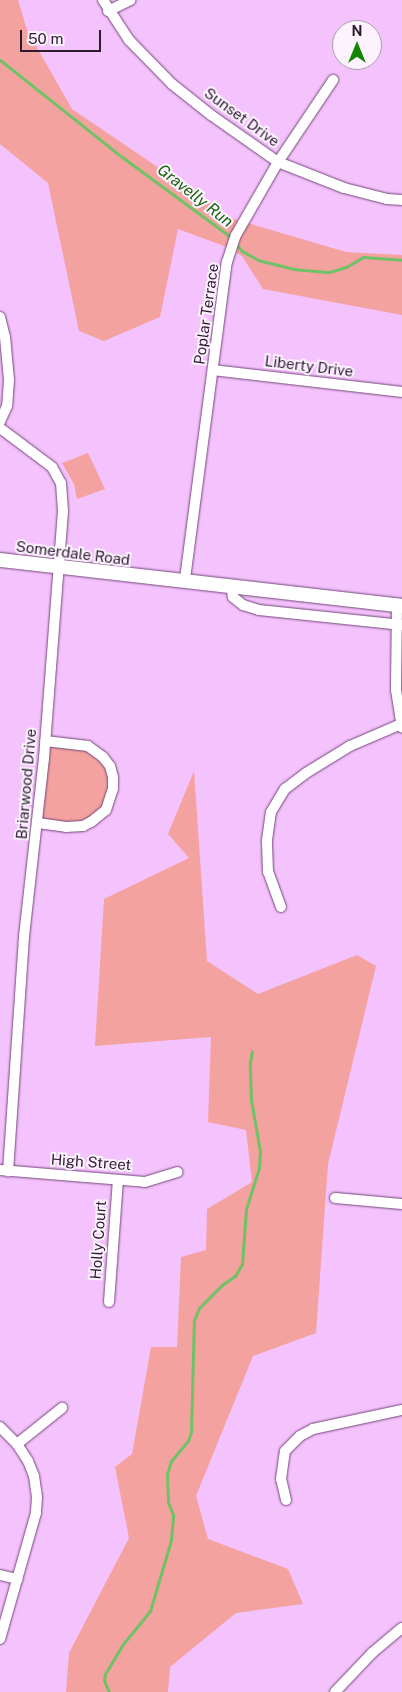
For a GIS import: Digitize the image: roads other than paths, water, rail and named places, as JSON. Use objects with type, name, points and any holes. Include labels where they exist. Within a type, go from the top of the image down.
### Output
[{"type":"main road","name":"Somerdale Road","points":[[0,560],[143,578],[185,579],[400,605]]},
{"type":"street","name":"Sunset Drive","points":[[103,0],[108,11],[129,40],[172,84],[211,115],[278,162],[344,188],[387,199],[402,200]]},
{"type":"street","points":[[108,11],[131,0]]},
{"type":"street","name":"Poplar Terrace","points":[[185,579],[227,262],[236,235],[278,162],[333,80]]},
{"type":"street","points":[[0,316],[5,337],[9,380],[6,406],[0,422]]},
{"type":"street","name":"Liberty Drive","points":[[213,370],[402,392]]},
{"type":"street","name":"Briarwood Drive","points":[[0,428],[52,467],[61,483],[63,511],[38,823],[24,937],[4,1171]]},
{"type":"street","points":[[230,585],[234,597],[238,601],[243,605],[259,610],[400,624]]},
{"type":"street","points":[[281,907],[268,872],[267,840],[271,812],[285,790],[306,772],[350,746],[401,726],[396,690],[400,605]]},
{"type":"street","points":[[38,823],[66,827],[91,822],[106,810],[113,790],[114,776],[110,766],[92,749],[77,744],[45,741]]},
{"type":"street","name":"High Street","points":[[4,1171],[145,1182],[178,1172]]},
{"type":"street","name":"Holly Court","points":[[109,1302],[118,1180]]},
{"type":"street","points":[[335,1198],[402,1204]]},
{"type":"street","points":[[17,1444],[62,1408]]},
{"type":"street","points":[[286,1500],[281,1479],[283,1461],[285,1450],[295,1440],[313,1428],[402,1410]]},
{"type":"street","points":[[0,1427],[17,1444],[34,1476],[37,1497],[36,1513],[0,1639]]},
{"type":"street","points":[[0,1575],[18,1579]]},
{"type":"street","points":[[335,1692],[372,1653],[402,1628]]},
{"type":"waterway","name":"Gravelly Run","points":[[0,60],[122,157],[227,234],[242,251],[258,260],[293,269],[329,272],[346,267],[363,257],[402,260]]},
{"type":"waterway","points":[[109,1692],[104,1680],[105,1674],[123,1644],[150,1611],[171,1540],[173,1515],[168,1502],[167,1474],[171,1461],[188,1441],[191,1432],[194,1320],[199,1308],[222,1285],[235,1276],[242,1264],[246,1209],[259,1168],[260,1151],[251,1100],[250,1063],[252,1051]]}]
